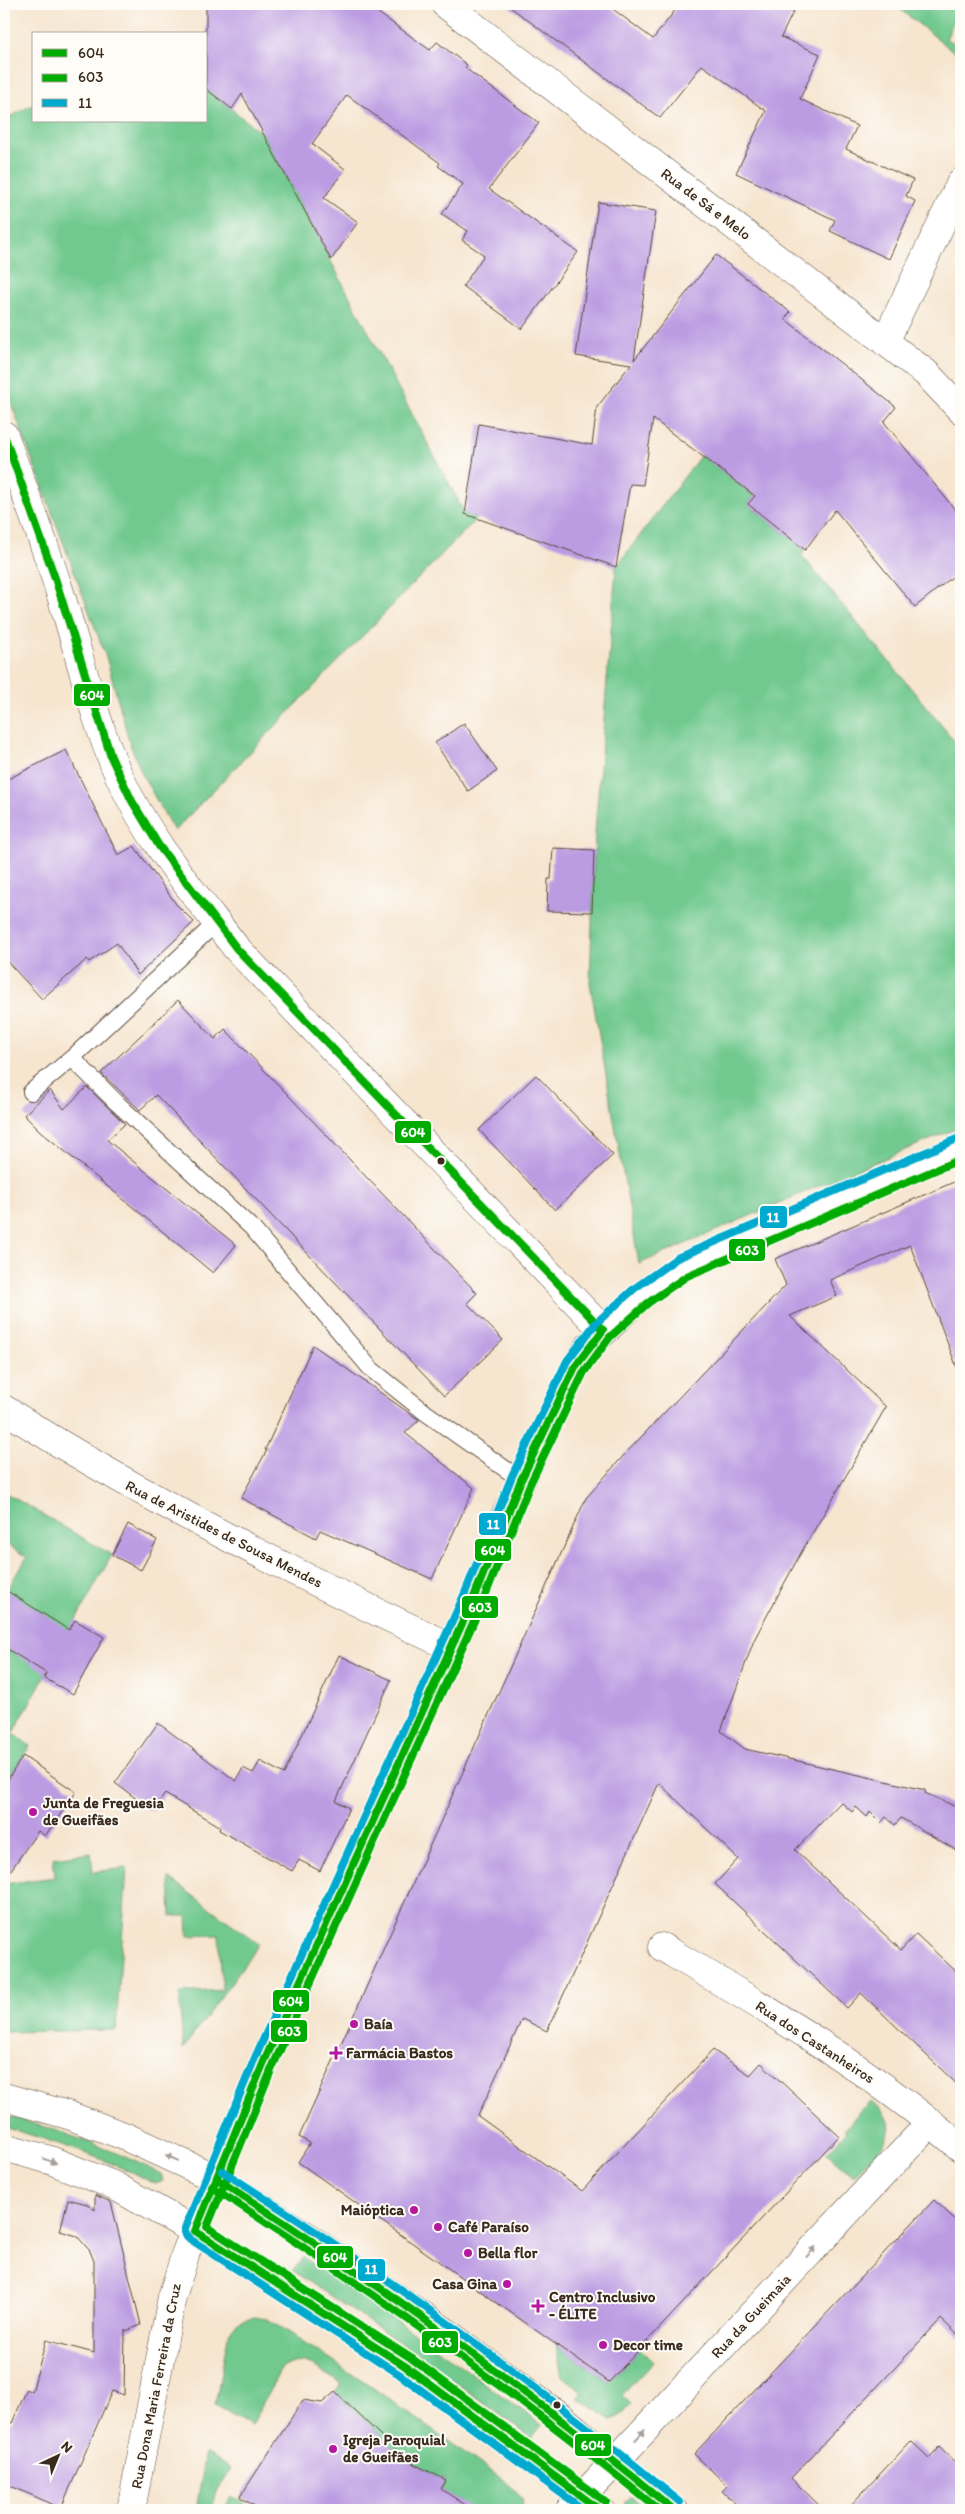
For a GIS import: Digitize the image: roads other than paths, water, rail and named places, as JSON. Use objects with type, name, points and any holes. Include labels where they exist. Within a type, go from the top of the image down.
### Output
[{"type":"street","name":"Rua de Sá e Melo","points":[[446,4],[926,373],[961,410]]},
{"type":"street","points":[[884,342],[961,182]]},
{"type":"street","points":[[4,435],[56,579],[101,726],[120,778],[146,826],[182,881],[217,922],[237,950],[265,980],[603,1330]]},
{"type":"street","name":"Rua Dona Maria Ferreira da Cruz","points":[[131,2510],[172,2297],[195,2231],[264,2064],[451,1647],[521,1480],[575,1367],[603,1330],[642,1295],[682,1267],[961,1148]]},
{"type":"street","name":"Rua de Aristides de Sousa Mendes","points":[[4,1409],[98,1467],[187,1517],[451,1647]]},
{"type":"street","name":"Rua dos Castanheiros","points":[[662,1947],[851,2063],[904,2100],[961,2148]]},
{"type":"street","points":[[4,2096],[68,2115],[124,2136],[216,2179],[305,2235],[443,2330],[562,2418],[674,2510]]},
{"type":"street","name":"Rua da Gueimaia","points":[[584,2506],[616,2461],[931,2122]]},
{"type":"street","points":[[4,2146],[50,2160],[112,2185],[195,2231],[405,2366],[584,2506]]},
{"type":"lane","points":[[31,1092],[72,1058],[217,922]]},
{"type":"lane","points":[[72,1058],[118,1104],[252,1228],[371,1369],[426,1414],[521,1480]]},
{"type":"place","name":"Junta de Freguesia de Gueifães","points":[[33,1812]]},
{"type":"place","name":"Baía","points":[[354,2024]]},
{"type":"place","name":"Farmácia Bastos","points":[[336,2053]]},
{"type":"place","name":"Maióptica","points":[[414,2210]]},
{"type":"place","name":"Café Paraíso","points":[[438,2227]]},
{"type":"place","name":"Bella flor","points":[[468,2253]]},
{"type":"place","name":"Casa Gina","points":[[507,2284]]},
{"type":"place","name":"Centro Inclusivo - ÉLITE","points":[[538,2306]]},
{"type":"place","name":"Decor time","points":[[603,2345]]},
{"type":"place","name":"Igreja Paroquial de Gueifães","points":[[333,2449]]}]
